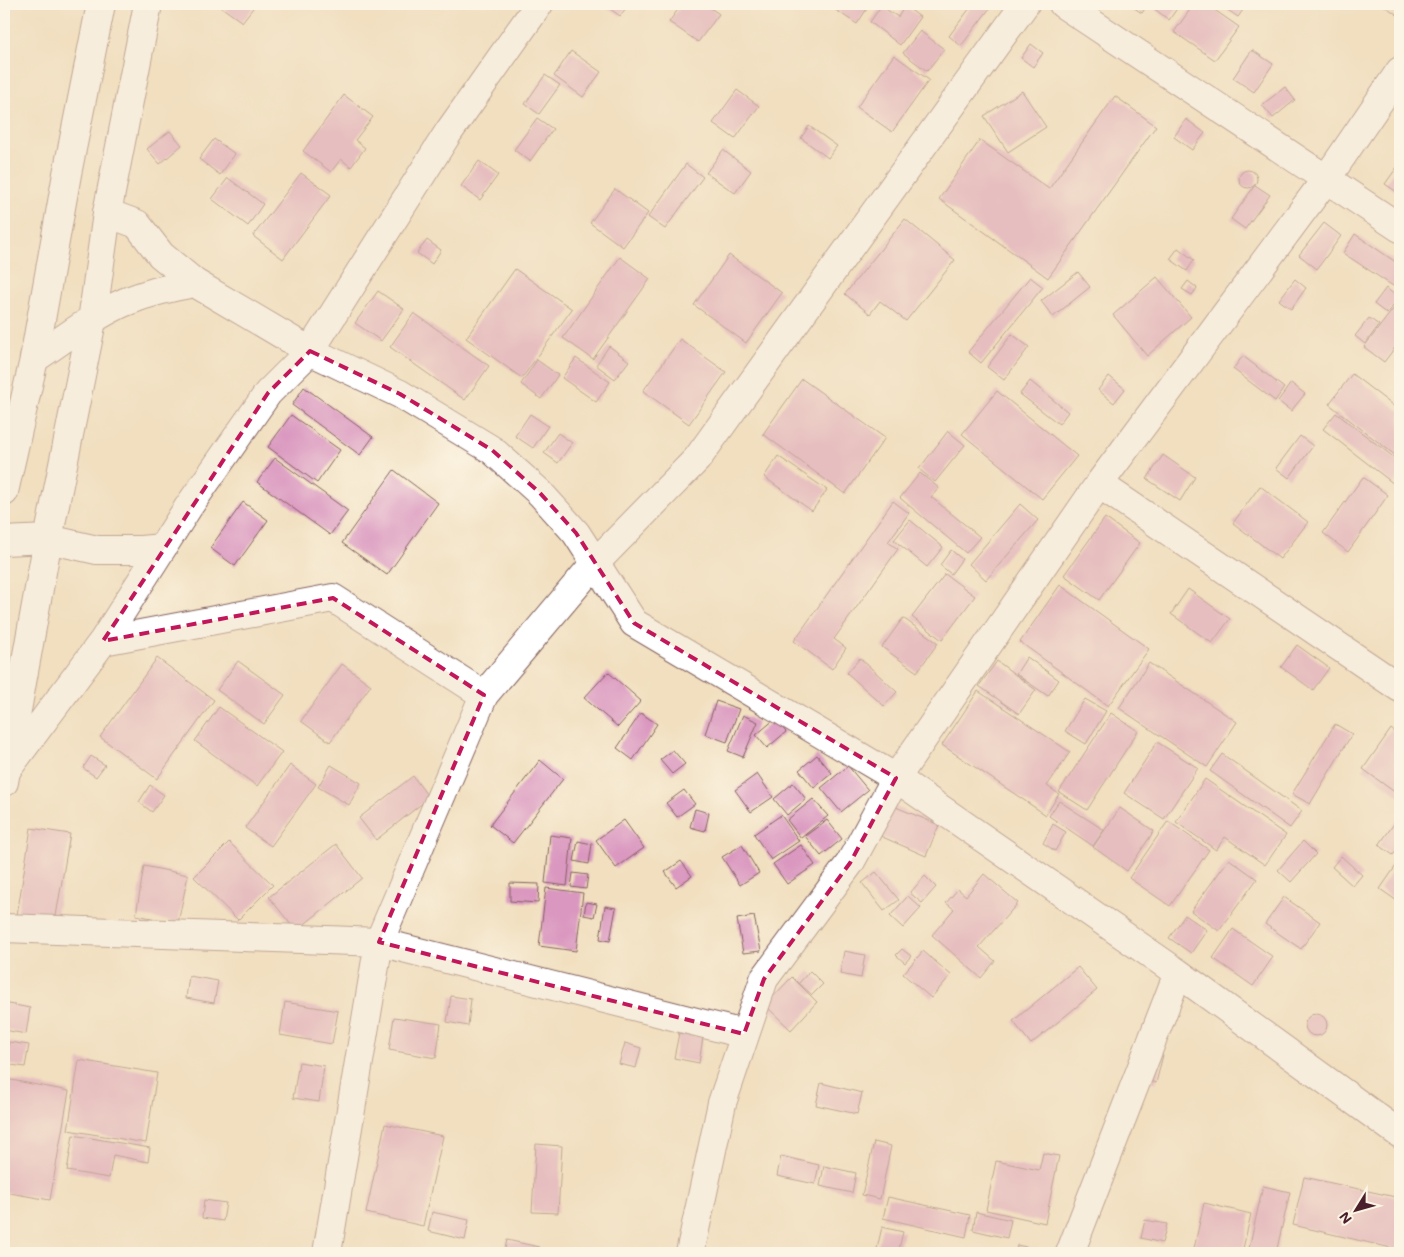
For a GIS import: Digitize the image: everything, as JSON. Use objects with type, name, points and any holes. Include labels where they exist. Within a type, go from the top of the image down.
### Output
[{"type":"street","points":[[4,492],[34,359],[67,174],[102,4]]},
{"type":"street","points":[[4,777],[48,539],[92,321],[107,213],[148,4]]},
{"type":"street","points":[[4,777],[103,640],[189,506],[268,394],[310,351],[448,133],[539,4]]},
{"type":"street","points":[[327,1253],[379,942],[484,695],[595,563],[697,459],[1025,4]]},
{"type":"street","points":[[1063,4],[1400,228]]},
{"type":"street","points":[[690,1253],[722,1103],[764,979],[850,863],[896,778],[1100,484],[1327,178],[1400,71]]},
{"type":"street","points":[[107,213],[137,224],[161,255],[195,283],[310,351],[400,394],[492,450],[540,493],[576,533],[634,623],[896,778],[1178,973],[1400,1134]]},
{"type":"street","points":[[34,359],[92,321],[124,303],[172,287],[195,283]]},
{"type":"street","points":[[1100,484],[1400,688]]},
{"type":"street","points":[[4,541],[48,539],[97,550],[162,548]]},
{"type":"street","points":[[103,640],[333,598],[484,695]]},
{"type":"street","points":[[4,928],[379,942],[744,1034]]},
{"type":"street","points":[[1070,1253],[1178,973]]},
{"type":"highlighted area","points":[[310,351],[400,394],[492,450],[540,493],[576,533],[634,623],[896,778],[850,863],[764,979],[744,1034],[379,942],[484,695],[333,598],[103,641],[268,393]]},
{"type":"building","points":[[217,4],[256,4],[242,22]]},
{"type":"building","points":[[603,4],[629,4],[620,16]]},
{"type":"building","points":[[682,4],[705,4],[719,14],[698,42],[669,22]]},
{"type":"building","points":[[833,4],[870,4],[857,24],[831,7]]},
{"type":"building","points":[[973,4],[993,4],[961,46],[949,36]]},
{"type":"building","points":[[1128,4],[1148,4],[1142,13]]},
{"type":"building","points":[[1148,4],[1180,4],[1169,20]]},
{"type":"building","points":[[1194,4],[1206,4],[1239,27],[1215,60],[1174,32]]},
{"type":"building","points":[[1219,4],[1247,4],[1238,17]]},
{"type":"building","points":[[1382,4],[1400,4],[1400,15],[1399,16]]},
{"type":"building","points":[[881,6],[898,17],[905,6],[920,17],[900,45],[870,22]]},
{"type":"building","points":[[920,31],[944,49],[927,71],[903,53]]},
{"type":"building","points":[[1031,44],[1043,53],[1033,67],[1021,58]]},
{"type":"building","points":[[1252,50],[1273,64],[1254,92],[1233,78]]},
{"type":"building","points":[[571,51],[601,72],[583,97],[554,76]]},
{"type":"building","points":[[894,55],[929,80],[892,132],[857,107]]},
{"type":"building","points":[[545,75],[560,85],[539,114],[525,104]]},
{"type":"building","points":[[1285,87],[1295,100],[1273,118],[1262,105]]},
{"type":"building","points":[[737,90],[759,106],[735,139],[713,123]]},
{"type":"building","points":[[1022,91],[1046,127],[1008,152],[984,116]]},
{"type":"building","points":[[344,95],[373,117],[355,140],[365,148],[351,167],[341,159],[331,172],[303,151]]},
{"type":"building","points":[[1115,96],[1156,126],[1048,278],[939,199],[980,140],[1049,189]]},
{"type":"building","points":[[537,118],[553,129],[530,161],[514,150]]},
{"type":"building","points":[[1186,119],[1205,133],[1192,150],[1174,137]]},
{"type":"building","points":[[809,126],[837,146],[828,158],[801,138]]},
{"type":"building","points":[[170,131],[182,145],[160,164],[147,149]]},
{"type":"building","points":[[214,139],[235,154],[220,175],[199,159]]},
{"type":"building","points":[[723,150],[751,171],[735,193],[706,173]]},
{"type":"building","points":[[479,161],[498,175],[480,200],[461,186]]},
{"type":"building","points":[[1400,163],[1400,194],[1385,184]]},
{"type":"building","points":[[686,164],[703,177],[665,229],[648,217]]},
{"type":"building","points":[[1248,170],[1254,173],[1257,179],[1254,185],[1248,188],[1242,185],[1239,179],[1242,173]]},
{"type":"building","points":[[301,173],[331,195],[283,259],[253,236]]},
{"type":"building","points":[[228,178],[263,204],[248,226],[212,199]]},
{"type":"building","points":[[1255,185],[1270,195],[1245,229],[1231,219]]},
{"type":"building","points":[[615,189],[648,213],[623,247],[590,223]]},
{"type":"building","points":[[905,219],[955,260],[906,321],[880,301],[870,314],[845,294]]},
{"type":"building","points":[[1324,223],[1341,236],[1317,269],[1299,255]]},
{"type":"building","points":[[1355,234],[1400,265],[1400,275],[1393,286],[1343,253]]},
{"type":"building","points":[[427,240],[441,250],[432,264],[417,253]]},
{"type":"building","points":[[1178,248],[1194,260],[1187,271],[1170,259]]},
{"type":"building","points":[[729,255],[782,293],[746,343],[694,305]]},
{"type":"building","points":[[620,257],[650,279],[593,359],[563,338]]},
{"type":"building","points":[[515,269],[572,309],[522,378],[466,338]]},
{"type":"building","points":[[1078,272],[1090,287],[1053,317],[1041,301]]},
{"type":"building","points":[[1030,277],[1043,287],[981,363],[968,352]]},
{"type":"building","points":[[1157,277],[1191,317],[1147,356],[1113,315]]},
{"type":"building","points":[[1295,279],[1306,288],[1291,309],[1279,300]]},
{"type":"building","points":[[1188,281],[1197,288],[1192,295],[1182,289]]},
{"type":"building","points":[[1386,288],[1399,298],[1387,314],[1374,304]]},
{"type":"building","points":[[378,291],[404,309],[381,341],[355,323]]},
{"type":"building","points":[[1400,300],[1400,341],[1384,362],[1364,347]]},
{"type":"building","points":[[414,313],[489,366],[465,400],[390,347]]},
{"type":"building","points":[[1369,318],[1379,325],[1365,344],[1355,336]]},
{"type":"building","points":[[1012,334],[1029,347],[1004,380],[987,367]]},
{"type":"building","points":[[680,339],[726,372],[689,424],[643,391]]},
{"type":"building","points":[[609,346],[629,361],[615,379],[596,365]]},
{"type":"building","points":[[1243,356],[1284,388],[1275,401],[1233,369]]},
{"type":"building","points":[[576,358],[610,382],[596,402],[562,378]]},
{"type":"building","points":[[537,360],[558,375],[541,399],[521,384]]},
{"type":"building","points":[[1352,374],[1400,411],[1400,459],[1329,404]]},
{"type":"building","points":[[1109,376],[1125,389],[1114,403],[1098,390]]},
{"type":"building","points":[[802,379],[885,438],[845,494],[763,434]]},
{"type":"building","points":[[1030,381],[1068,412],[1059,424],[1020,394]]},
{"type":"building","points":[[1291,383],[1305,394],[1291,411],[1278,401]]},
{"type":"building","points":[[304,387],[373,437],[360,455],[292,405]]},
{"type":"building","points":[[997,391],[1077,456],[1042,499],[962,434]]},
{"type":"building","points":[[1336,413],[1400,462],[1400,476],[1394,484],[1323,429]]},
{"type":"building","points":[[530,414],[548,426],[533,448],[515,436]]},
{"type":"building","points":[[291,415],[340,450],[317,483],[268,447]]},
{"type":"building","points":[[948,431],[965,445],[935,482],[919,469]]},
{"type":"building","points":[[558,433],[572,443],[558,463],[544,453]]},
{"type":"building","points":[[1300,436],[1313,446],[1289,478],[1276,468]]},
{"type":"building","points":[[1163,455],[1195,477],[1180,501],[1147,479]]},
{"type":"building","points":[[778,456],[827,490],[812,511],[764,477]]},
{"type":"building","points":[[275,458],[348,511],[330,535],[257,482]]},
{"type":"building","points":[[394,470],[438,503],[387,575],[342,543]]},
{"type":"building","points":[[920,473],[939,488],[931,497],[980,537],[966,553],[900,498]]},
{"type":"building","points":[[1363,477],[1388,495],[1348,552],[1323,533]]},
{"type":"building","points":[[1260,486],[1308,522],[1280,559],[1233,523]]},
{"type":"building","points":[[893,501],[909,513],[888,542],[898,549],[834,639],[846,648],[832,669],[794,641]]},
{"type":"building","points":[[243,502],[268,520],[235,566],[210,548]]},
{"type":"building","points":[[1020,504],[1038,520],[986,580],[969,564]]},
{"type":"building","points":[[1105,518],[1140,543],[1099,600],[1064,575]]},
{"type":"building","points":[[910,520],[943,547],[927,567],[894,540]]},
{"type":"building","points":[[951,550],[962,559],[951,574],[940,565]]},
{"type":"building","points":[[945,574],[975,596],[942,640],[912,617]]},
{"type":"building","points":[[1060,585],[1149,649],[1108,706],[1020,642]]},
{"type":"building","points":[[1188,589],[1230,619],[1212,643],[1171,614]]},
{"type":"building","points":[[903,618],[938,643],[917,672],[882,647]]},
{"type":"building","points":[[1297,645],[1329,668],[1313,690],[1281,667]]},
{"type":"building","points":[[1027,657],[1059,680],[1048,696],[1016,674]]},
{"type":"building","points":[[157,658],[214,700],[157,779],[100,737]]},
{"type":"building","points":[[860,658],[897,692],[884,706],[847,673]]},
{"type":"building","points":[[238,661],[285,695],[264,724],[217,690]]},
{"type":"building","points":[[997,661],[1036,690],[1019,714],[979,686]]},
{"type":"building","points":[[1149,663],[1237,722],[1207,767],[1119,708]]},
{"type":"building","points":[[342,664],[371,685],[330,742],[301,721]]},
{"type":"building","points":[[608,672],[641,701],[618,727],[584,698]]},
{"type":"building","points":[[978,691],[1070,752],[1047,786],[1059,794],[1046,815],[942,745]]},
{"type":"building","points":[[1085,699],[1106,711],[1086,744],[1065,731]]},
{"type":"building","points":[[716,701],[739,709],[727,742],[705,734]]},
{"type":"building","points":[[219,707],[282,752],[257,786],[195,741]]},
{"type":"building","points":[[641,713],[657,724],[633,760],[617,748]]},
{"type":"building","points":[[1111,713],[1138,731],[1087,810],[1059,792]]},
{"type":"building","points":[[743,715],[758,722],[743,757],[728,751]]},
{"type":"building","points":[[775,719],[786,732],[767,748],[756,735]]},
{"type":"building","points":[[1335,724],[1352,734],[1310,804],[1292,794]]},
{"type":"building","points":[[1391,729],[1400,736],[1400,796],[1363,769]]},
{"type":"building","points":[[1157,742],[1198,768],[1164,819],[1124,793]]},
{"type":"building","points":[[673,750],[685,764],[672,774],[660,760]]},
{"type":"building","points":[[1222,754],[1302,811],[1290,828],[1210,771]]},
{"type":"building","points":[[817,755],[832,773],[814,788],[799,770]]},
{"type":"building","points":[[91,756],[105,765],[96,777],[83,768]]},
{"type":"building","points":[[540,760],[563,779],[513,843],[490,825]]},
{"type":"building","points":[[290,765],[316,784],[271,846],[245,828]]},
{"type":"building","points":[[331,765],[361,783],[349,805],[318,787]]},
{"type":"building","points":[[848,766],[868,790],[841,812],[821,788]]},
{"type":"building","points":[[757,774],[773,797],[751,812],[735,790]]},
{"type":"building","points":[[413,776],[429,798],[376,840],[359,818]]},
{"type":"building","points":[[1205,779],[1286,835],[1265,865],[1225,837],[1216,850],[1176,822]]},
{"type":"building","points":[[793,783],[806,799],[787,815],[774,799]]},
{"type":"building","points":[[150,785],[164,795],[152,812],[139,802]]},
{"type":"building","points":[[684,790],[695,804],[677,817],[666,803]]},
{"type":"building","points":[[813,799],[828,816],[801,838],[787,820]]},
{"type":"building","points":[[1059,801],[1104,830],[1093,846],[1049,816]]},
{"type":"building","points":[[891,805],[939,825],[926,856],[878,835]]},
{"type":"building","points":[[1120,808],[1154,831],[1127,871],[1093,847]]},
{"type":"building","points":[[695,809],[709,813],[705,831],[690,827]]},
{"type":"building","points":[[781,815],[799,841],[771,860],[754,834]]},
{"type":"building","points":[[1398,818],[1400,819],[1400,846],[1393,855],[1379,845]]},
{"type":"building","points":[[624,820],[644,848],[616,868],[596,840]]},
{"type":"building","points":[[827,820],[842,839],[821,856],[805,836]]},
{"type":"building","points":[[1168,821],[1209,850],[1170,906],[1129,878]]},
{"type":"building","points":[[1053,824],[1066,832],[1055,851],[1043,843]]},
{"type":"building","points":[[31,828],[70,834],[55,922],[17,915]]},
{"type":"building","points":[[550,835],[572,838],[567,886],[545,883]]},
{"type":"building","points":[[578,841],[592,844],[589,864],[574,861]]},
{"type":"building","points":[[1303,841],[1316,854],[1291,882],[1278,870]]},
{"type":"building","points":[[229,842],[273,885],[238,920],[194,877]]},
{"type":"building","points":[[336,844],[362,878],[296,931],[269,897]]},
{"type":"building","points":[[742,845],[759,873],[740,885],[722,857]]},
{"type":"building","points":[[801,845],[815,865],[787,884],[773,864]]},
{"type":"building","points":[[1341,856],[1362,875],[1353,886],[1332,867]]},
{"type":"building","points":[[1229,859],[1257,879],[1219,931],[1191,911]]},
{"type":"building","points":[[1400,860],[1400,903],[1380,889]]},
{"type":"building","points":[[681,861],[692,876],[676,887],[665,872]]},
{"type":"building","points":[[144,866],[188,875],[178,923],[136,915]]},
{"type":"building","points":[[876,872],[899,900],[884,911],[862,883]]},
{"type":"building","points":[[573,873],[588,875],[586,889],[571,887]]},
{"type":"building","points":[[984,874],[1018,903],[979,947],[995,961],[981,978],[932,935],[954,909],[946,903],[958,889],[966,896]]},
{"type":"building","points":[[925,876],[936,887],[922,903],[910,893]]},
{"type":"building","points":[[510,883],[539,884],[538,903],[510,901]]},
{"type":"building","points":[[546,888],[583,893],[576,951],[539,946]]},
{"type":"building","points":[[908,896],[921,908],[903,928],[890,916]]},
{"type":"building","points":[[1284,897],[1320,922],[1301,949],[1265,924]]},
{"type":"building","points":[[586,902],[597,904],[594,917],[584,915]]},
{"type":"building","points":[[605,906],[616,908],[610,941],[600,939]]},
{"type":"building","points":[[1185,915],[1207,930],[1191,953],[1169,938]]},
{"type":"building","points":[[754,916],[761,951],[743,953],[737,919]]},
{"type":"building","points":[[1233,929],[1273,957],[1253,986],[1213,958]]},
{"type":"building","points":[[902,949],[911,956],[905,963],[896,955]]},
{"type":"building","points":[[844,951],[865,955],[861,978],[840,974]]},
{"type":"building","points":[[923,951],[951,975],[931,998],[903,974]]},
{"type":"building","points":[[1078,967],[1097,990],[1031,1044],[1013,1021]]},
{"type":"building","points":[[810,971],[823,984],[812,995],[799,983]]},
{"type":"building","points":[[189,976],[218,981],[214,1003],[186,998]]},
{"type":"building","points":[[792,977],[817,1002],[791,1030],[765,1005]]},
{"type":"building","points":[[451,996],[471,999],[468,1026],[447,1022]]},
{"type":"building","points":[[285,1002],[338,1011],[332,1044],[280,1035]]},
{"type":"building","points":[[4,1003],[30,1008],[26,1034],[4,1030]]},
{"type":"building","points":[[1316,1014],[1326,1021],[1327,1025],[1320,1035],[1316,1036],[1306,1029],[1305,1025],[1312,1015]]},
{"type":"building","points":[[394,1017],[441,1024],[436,1058],[389,1050]]},
{"type":"building","points":[[679,1033],[703,1037],[699,1063],[674,1058]]},
{"type":"building","points":[[9,1042],[29,1045],[25,1067],[5,1064]]},
{"type":"building","points":[[625,1043],[641,1048],[636,1068],[619,1064]]},
{"type":"building","points":[[1153,1052],[1163,1055],[1156,1083],[1146,1080]]},
{"type":"building","points":[[79,1060],[157,1073],[146,1143],[68,1130]]},
{"type":"building","points":[[299,1062],[324,1066],[319,1102],[293,1098]]},
{"type":"building","points":[[6,1079],[69,1091],[50,1200],[4,1192],[4,1090]]},
{"type":"building","points":[[821,1083],[862,1093],[857,1114],[816,1105]]},
{"type":"building","points":[[385,1124],[443,1136],[423,1226],[366,1213]]},
{"type":"building","points":[[73,1135],[150,1148],[148,1162],[113,1155],[109,1178],[67,1171]]},
{"type":"building","points":[[874,1142],[891,1146],[880,1199],[862,1195]]},
{"type":"building","points":[[536,1144],[562,1146],[558,1213],[532,1212]]},
{"type":"building","points":[[1043,1153],[1059,1156],[1045,1223],[986,1210],[996,1161],[1039,1170]]},
{"type":"building","points":[[781,1156],[819,1165],[815,1184],[777,1176]]},
{"type":"building","points":[[824,1166],[856,1173],[852,1193],[820,1186]]},
{"type":"building","points":[[1304,1177],[1400,1198],[1400,1250],[1293,1225]]},
{"type":"building","points":[[1263,1186],[1290,1192],[1276,1253],[1248,1253]]},
{"type":"building","points":[[888,1197],[970,1215],[966,1237],[883,1218]]},
{"type":"building","points":[[204,1200],[226,1203],[223,1221],[202,1218]]},
{"type":"building","points":[[1204,1203],[1251,1214],[1242,1253],[1193,1253]]},
{"type":"building","points":[[432,1212],[469,1220],[465,1240],[428,1231]]},
{"type":"building","points":[[976,1212],[1011,1220],[1007,1238],[973,1230]]},
{"type":"building","points":[[1145,1220],[1167,1224],[1162,1243],[1141,1238]]},
{"type":"building","points":[[882,1227],[903,1232],[898,1253],[876,1253]]},
{"type":"building","points":[[507,1240],[539,1247],[538,1253],[504,1253]]},
{"type":"building","points":[[1017,1245],[1035,1249],[1034,1253],[1016,1253]]}]
